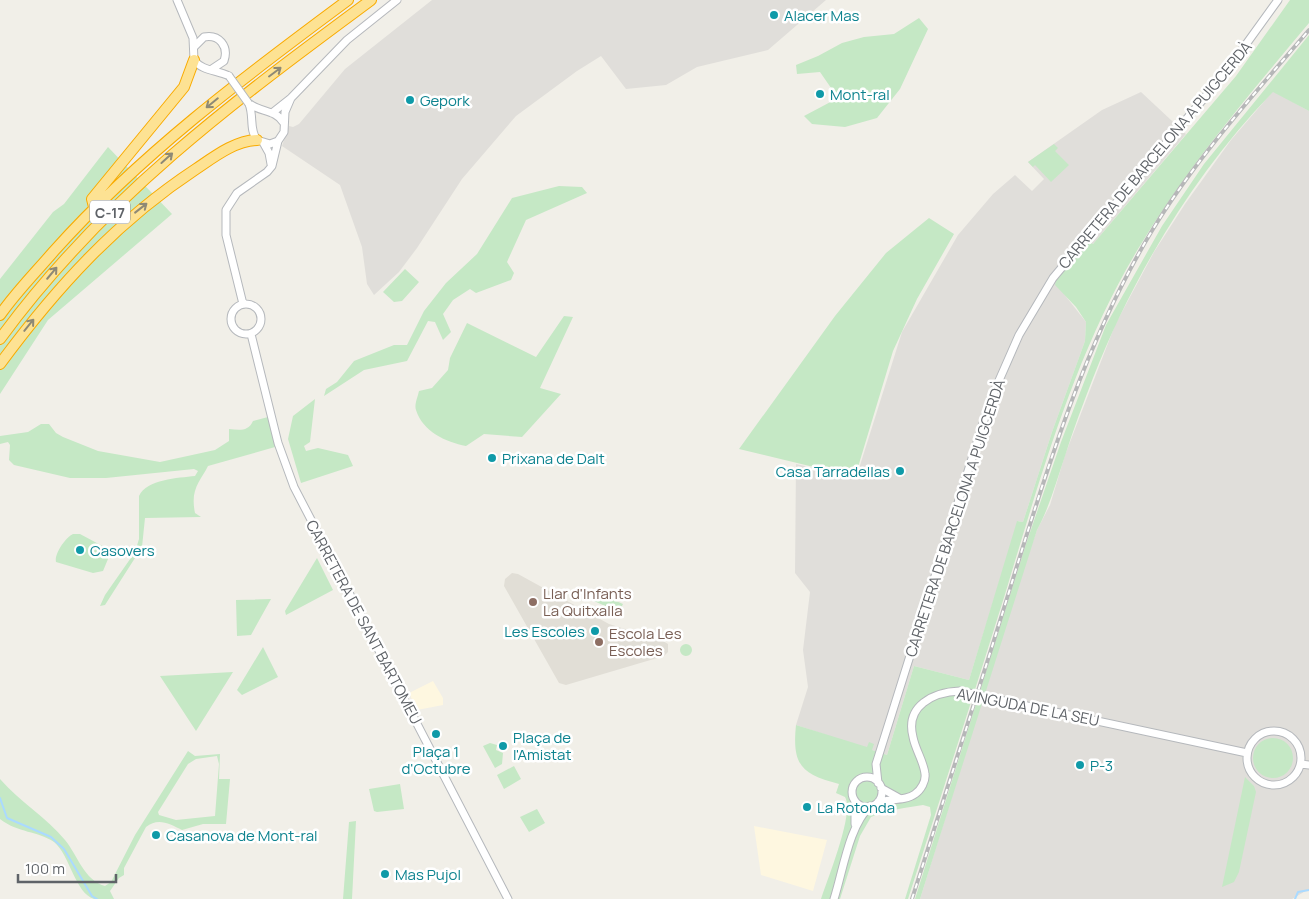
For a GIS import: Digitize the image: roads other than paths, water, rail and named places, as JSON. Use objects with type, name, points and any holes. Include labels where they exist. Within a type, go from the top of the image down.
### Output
[{"type":"highway","name":"C-17","points":[[0,314],[94,207],[180,129],[348,0]]},
{"type":"highway","name":"C-17","points":[[0,338],[73,249],[152,172],[220,113],[371,0]]},
{"type":"highway","points":[[94,207],[92,199],[184,87],[194,55]]},
{"type":"highway","points":[[0,364],[75,270],[130,217],[169,186],[235,145],[260,142]]},
{"type":"street","points":[[177,0],[193,38],[194,55],[202,67],[229,76]]},
{"type":"street","points":[[272,166],[269,153],[252,131],[254,122],[259,115],[269,113],[291,98],[330,56],[397,0]]},
{"type":"street","name":"CARRETERA DE BARCELONA A PUIGCERDÀ","points":[[863,778],[876,764],[990,400],[1019,335],[1053,278],[1226,72],[1278,0]]},
{"type":"street","points":[[187,20],[204,37]]},
{"type":"street","points":[[194,55],[197,42],[204,37],[214,37],[222,42],[226,51],[224,60],[229,76],[249,104],[254,122]]},
{"type":"street","points":[[212,69],[224,60]]},
{"type":"street","points":[[243,304],[226,236],[226,210],[237,192],[267,172],[272,166],[278,141],[284,132],[283,122],[291,98]]},
{"type":"street","points":[[249,104],[283,122]]},
{"type":"street","points":[[260,142],[270,144],[278,141]]},
{"type":"street","points":[[243,304],[254,306],[261,317],[259,327],[251,334],[240,334],[231,323],[232,313],[243,304]]},
{"type":"street","name":"CARRETERA DE SANT BARTOMEU","points":[[251,334],[278,443],[294,487],[508,899]]},
{"type":"street","name":"AVINGUDA DE LA SEU","points":[[878,802],[914,794],[924,783],[926,774],[911,730],[916,712],[926,699],[942,692],[960,691],[1247,753]]},
{"type":"street","points":[[1269,731],[1278,731],[1290,736],[1297,744],[1301,753],[1301,764],[1292,779],[1285,783],[1267,785],[1258,781],[1251,773],[1247,764],[1247,753],[1251,743],[1259,735],[1269,731]]},
{"type":"street","name":"CARRETERA DE BARCELONA A PUIGCERDÀ","points":[[876,764],[879,785]]},
{"type":"street","points":[[1301,764],[1309,765]]},
{"type":"street","points":[[855,830],[853,788],[856,782],[863,778],[871,778],[879,785],[902,798]]},
{"type":"street","points":[[834,899],[855,830],[864,813],[870,806],[878,802],[881,795],[879,785]]},
{"type":"street","points":[[855,801],[862,806],[870,806]]},
{"type":"waterway","points":[[0,798],[7,818],[51,837],[64,849],[92,896],[97,899]]},
{"type":"waterway","points":[[1295,899],[1298,892],[1309,890]]},
{"type":"railway","points":[[912,899],[1056,444],[1089,356],[1108,313],[1153,229],[1188,176],[1227,126],[1309,30]]},
{"type":"place","name":"Alacer Mas","points":[[774,15]]},
{"type":"place","name":"Mont-ral","points":[[820,94]]},
{"type":"place","name":"Gepork","points":[[410,100]]},
{"type":"place","name":"Prixana de Dalt","points":[[492,458]]},
{"type":"place","name":"Casa Tarradellas","points":[[900,471]]},
{"type":"place","name":"Casovers","points":[[80,550]]},
{"type":"place","name":"Llar d'Infants La Quitxalla","points":[[533,602]]},
{"type":"place","name":"Les Escoles","points":[[595,631]]},
{"type":"place","name":"Escola Les Escoles","points":[[599,642]]},
{"type":"place","name":"Plaça 1 d'Octubre","points":[[436,734]]},
{"type":"place","name":"Plaça de l'Amistat","points":[[503,746]]},
{"type":"place","name":"P-3","points":[[1080,765]]},
{"type":"place","name":"La Rotonda","points":[[807,807]]},
{"type":"place","name":"Casanova de Mont-ral","points":[[156,835]]},
{"type":"place","name":"Mas Pujol","points":[[385,874]]}]
